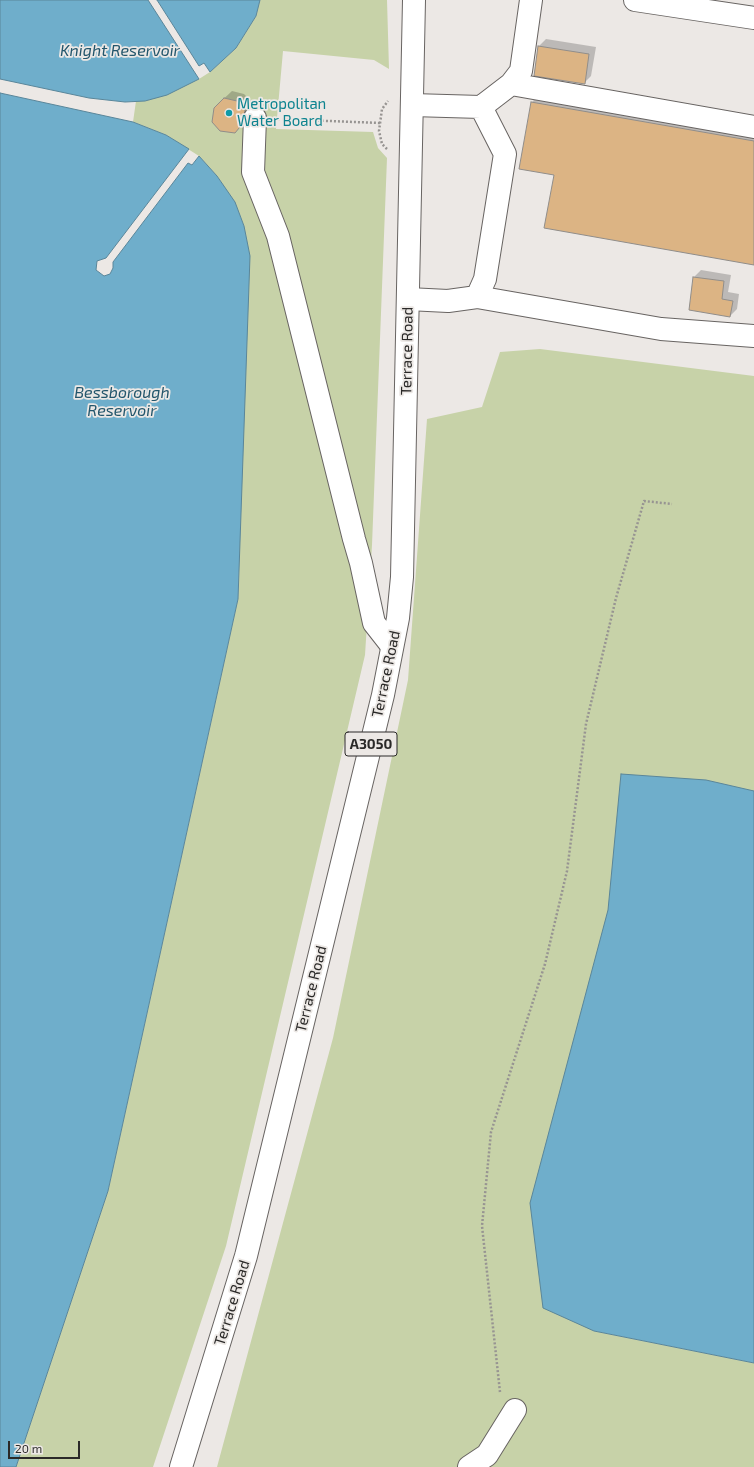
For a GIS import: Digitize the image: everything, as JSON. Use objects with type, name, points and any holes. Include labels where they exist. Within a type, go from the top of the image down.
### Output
[{"type":"main road","name":"Terrace Road","points":[[182,1467],[246,1256],[383,695],[398,618],[402,577],[408,299],[402,102],[414,0]]},
{"type":"main road","points":[[402,102],[481,107],[511,84],[521,71],[531,0]]},
{"type":"main road","points":[[635,0],[754,18]]},
{"type":"main road","points":[[511,84],[754,127]]},
{"type":"main road","points":[[477,296],[485,279],[505,154],[481,107]]},
{"type":"main road","points":[[255,118],[253,172],[278,236],[361,562],[374,624],[392,646]]},
{"type":"main road","points":[[408,299],[448,301],[477,296],[661,329],[754,336]]},
{"type":"main road","points":[[469,1467],[488,1455],[515,1410]]},
{"type":"path","points":[[393,150],[388,149],[382,144],[380,137],[380,116],[387,101],[402,102]]},
{"type":"path","points":[[281,120],[380,123]]},
{"type":"path","points":[[515,1410],[501,1399],[482,1226],[492,1132],[545,964],[567,871],[586,724],[616,598],[644,501],[672,504]]},
{"type":"green space","points":[[260,0],[387,0],[389,69],[374,60],[283,51],[276,129],[373,132],[378,148],[387,158],[372,545],[365,655],[226,1246],[153,1467],[16,1467],[108,1191],[238,599],[244,226],[234,202],[217,176],[199,156],[166,135],[133,122],[136,101],[145,101],[199,79],[210,72],[236,48],[256,16]]},
{"type":"green space","points":[[540,349],[754,376],[754,908],[594,1331],[754,1363],[754,1467],[217,1467],[333,1038],[408,680],[427,419],[482,407],[500,352]]},
{"type":"water","name":"Knight Reservoir","points":[[0,0],[148,0],[199,79],[167,95],[145,101],[125,102],[89,98],[0,79]]},
{"type":"water","name":"Knight Reservoir","points":[[157,0],[260,0],[256,16],[236,48],[210,72],[204,63],[199,66]]},
{"type":"water","name":"Bessborough Reservoir","points":[[0,93],[133,122],[166,135],[189,149],[106,258],[97,261],[96,270],[104,276],[110,274],[113,268],[113,262],[188,163],[192,165],[199,156],[217,176],[235,202],[244,226],[250,256],[238,599],[108,1191],[16,1467],[0,1467]]},
{"type":"water","points":[[621,774],[706,780],[754,791],[754,1363],[594,1331],[543,1308],[530,1203],[608,910]]},
{"type":"building","points":[[538,46],[589,54],[585,84],[534,76]]},
{"type":"building","name":"Metropolitan Water Board","points":[[224,98],[237,101],[245,109],[244,122],[235,133],[220,131],[212,122],[214,108]]},
{"type":"building","points":[[531,102],[754,141],[754,265],[544,228],[554,175],[519,169]]},
{"type":"building","points":[[693,277],[724,281],[722,299],[733,301],[730,317],[689,310]]},
{"type":"place","name":"Metropolitan Water Board","points":[[229,113]]}]
